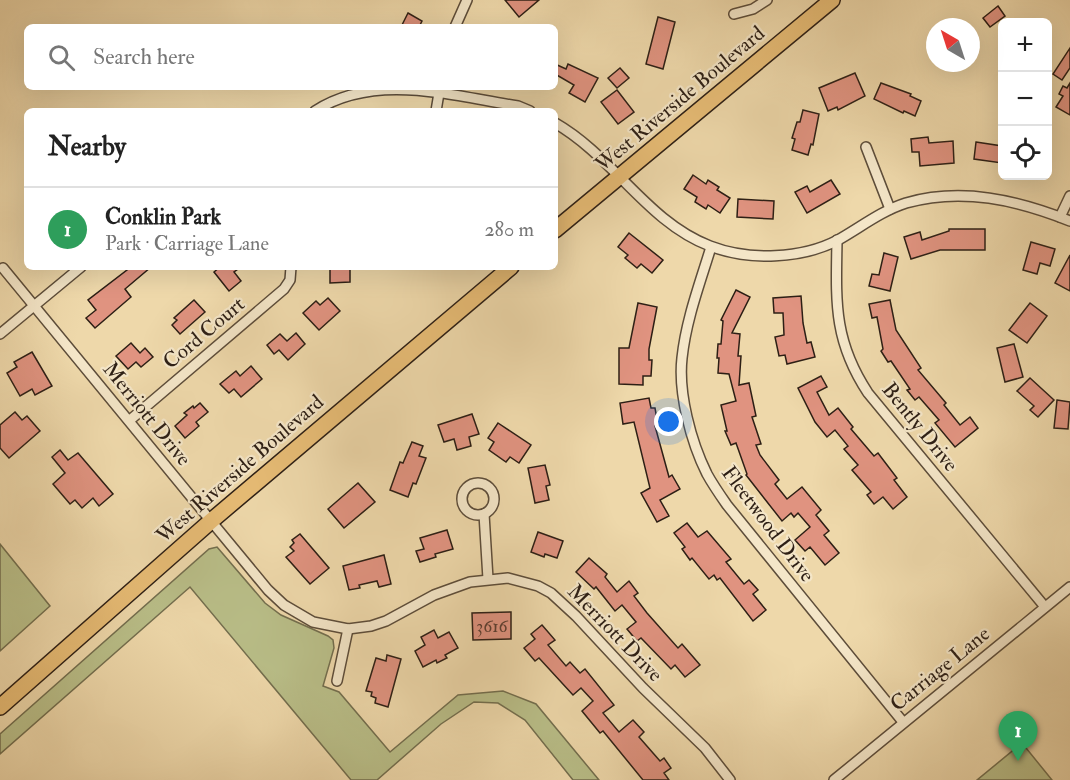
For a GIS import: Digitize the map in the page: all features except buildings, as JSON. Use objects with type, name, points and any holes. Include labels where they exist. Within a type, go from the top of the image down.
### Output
[{"type":"main road","name":"West Riverside Boulevard","points":[[558,228],[832,0]]},
{"type":"main road","name":"West Riverside Boulevard","points":[[0,707],[211,521],[507,270]]},
{"type":"street","points":[[456,24],[467,0]]},
{"type":"street","points":[[734,14],[753,9],[766,0]]},
{"type":"street","points":[[321,108],[364,91],[373,90]]},
{"type":"street","points":[[437,108],[440,90],[523,108]]},
{"type":"street","points":[[558,125],[588,145],[670,224],[711,247],[731,252],[757,255],[813,251],[837,240],[891,208],[942,196],[977,195],[1011,202],[1070,221]]},
{"type":"street","points":[[866,147],[891,208]]},
{"type":"street","points":[[1060,217],[1070,196]]},
{"type":"street","name":"Bently Drive","points":[[837,240],[836,291],[839,324],[846,354],[856,376],[1045,607]]},
{"type":"street","name":"Fleetwood Drive","points":[[711,247],[686,333],[682,361],[688,422],[696,447],[707,474],[727,505],[903,722]]},
{"type":"street","name":"Merriott Drive","points":[[3,268],[268,590],[284,605],[313,622],[348,629],[371,626],[386,621],[451,587],[488,579],[508,578],[524,581],[551,593],[576,616],[643,688],[705,748],[730,780]]},
{"type":"street","points":[[0,334],[77,270]]},
{"type":"street","name":"Cord Court","points":[[130,420],[284,289],[290,280],[291,270]]},
{"type":"street","points":[[484,514],[488,579]]},
{"type":"street","name":"Carriage Lane","points":[[834,780],[1070,587]]},
{"type":"street","points":[[337,681],[348,629]]},
{"type":"green space","points":[[0,544],[50,606],[0,651]]},
{"type":"green space","points":[[217,547],[265,603],[281,615],[333,640],[334,648],[323,686],[339,692],[390,752],[458,695],[503,691],[536,704],[599,780],[573,780],[525,720],[498,703],[474,702],[441,724],[377,780],[351,780],[190,587],[0,754],[0,734],[209,549]]},
{"type":"green space","points":[[1022,743],[1052,780],[977,780]]},
{"type":"place","name":"Conklin Park","points":[[1018,761]]}]
